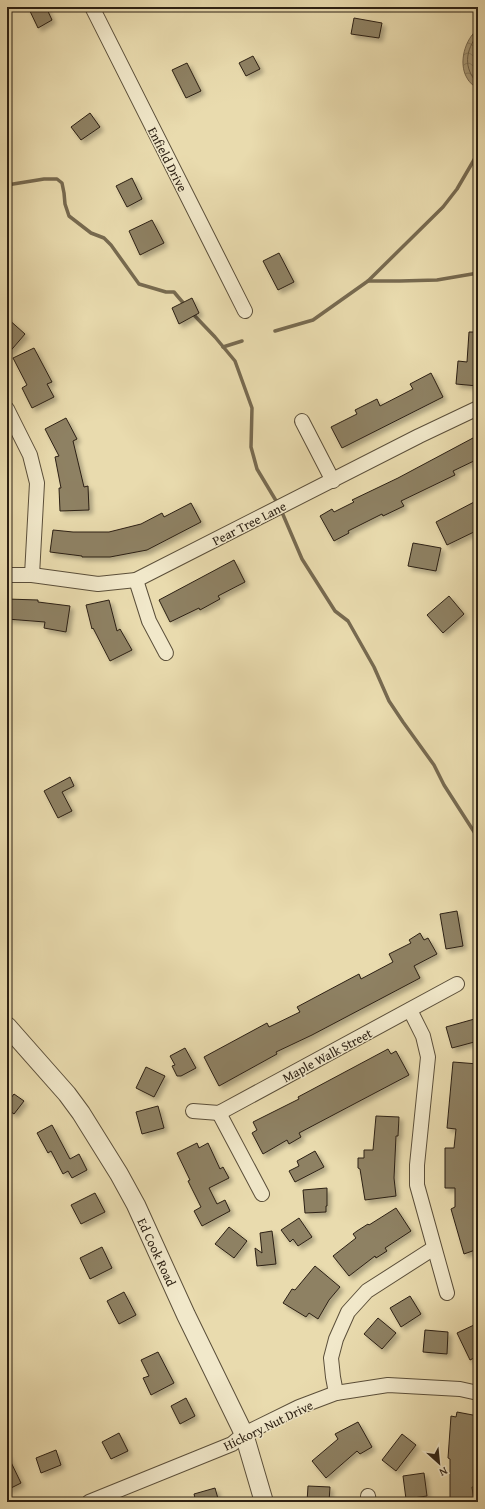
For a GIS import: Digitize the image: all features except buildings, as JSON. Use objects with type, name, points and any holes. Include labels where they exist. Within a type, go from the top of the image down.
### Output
[{"type":"street","name":"Enfield Drive","points":[[92,7],[245,311]]},
{"type":"street","name":"Pear Tree Lane","points":[[7,575],[32,575],[98,584],[136,580],[419,436],[478,408]]},
{"type":"street","points":[[7,409],[30,455],[37,483],[32,575]]},
{"type":"street","points":[[302,421],[333,481]]},
{"type":"street","points":[[136,580],[149,621],[166,654]]},
{"type":"street","name":"Maple Walk Street","points":[[219,1112],[457,984]]},
{"type":"street","points":[[410,1010],[423,1036],[428,1058],[416,1164],[417,1185],[447,1293]]},
{"type":"street","name":"Ed Cook Road","points":[[7,1026],[67,1094],[81,1113],[119,1174],[139,1212],[244,1434],[264,1502]]},
{"type":"street","points":[[193,1111],[219,1112],[262,1194]]},
{"type":"street","points":[[336,1393],[331,1358],[336,1339],[348,1312],[367,1291],[434,1248]]},
{"type":"street","name":"Hickory Nut Drive","points":[[90,1502],[232,1444],[244,1434],[299,1407],[336,1393],[388,1385],[478,1392]]},
{"type":"water","points":[[478,29],[478,90],[468,80],[464,72],[463,59],[466,45],[473,33]]},
{"type":"waterway","points":[[275,331],[313,320],[368,281],[443,207],[457,189],[478,153]]},
{"type":"waterway","points":[[7,185],[44,179],[57,179],[62,183],[65,204],[69,216],[91,233],[104,238],[111,245],[139,284],[166,292],[174,292],[185,305]]},
{"type":"waterway","points":[[7,222],[7,227]]},
{"type":"waterway","points":[[368,281],[437,280],[478,273]]},
{"type":"waterway","points":[[192,313],[235,361],[252,408],[251,447],[257,469],[278,504]]},
{"type":"waterway","points":[[223,347],[242,341]]},
{"type":"waterway","points":[[281,510],[302,559],[335,611],[348,621],[374,667],[389,701],[434,765],[444,785],[478,838]]}]
